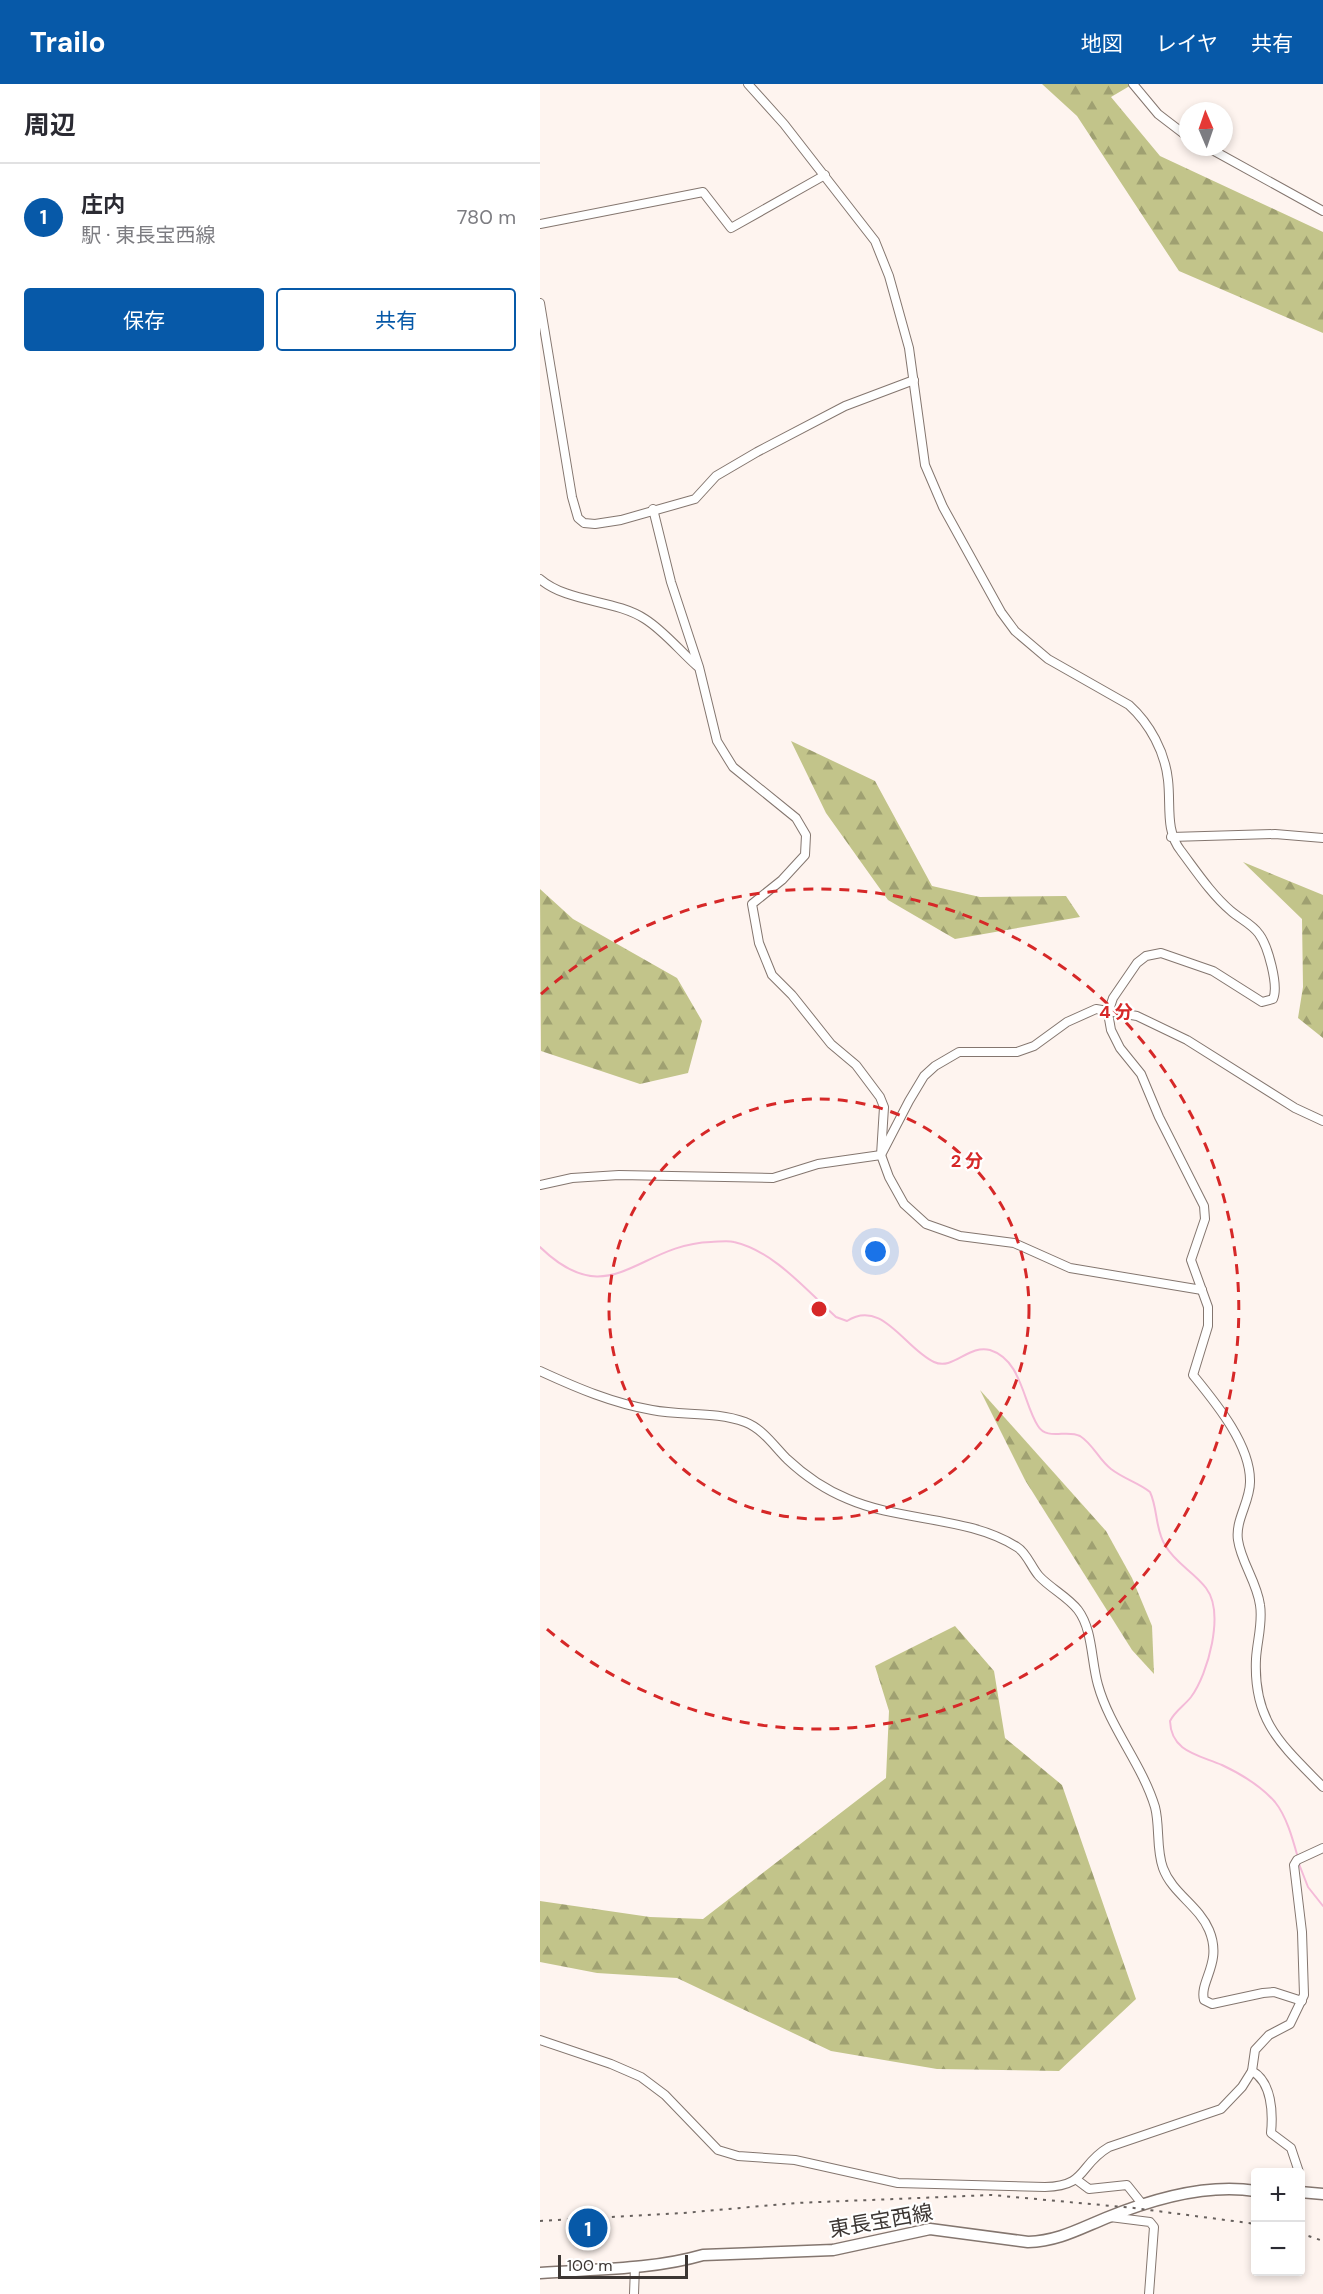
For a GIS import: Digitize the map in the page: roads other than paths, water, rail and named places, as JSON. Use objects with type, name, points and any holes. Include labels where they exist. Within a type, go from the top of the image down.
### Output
[{"type":"main road","name":"東長宝西線","points":[[540,2273],[635,2267],[703,2255],[833,2250],[930,2229],[1041,2242],[1069,2235],[1108,2217],[1143,2205],[1198,2190],[1251,2191]]},
{"type":"main road","points":[[1305,2192],[1323,2194]]},
{"type":"street","points":[[748,84],[784,124],[875,241],[902,316],[914,380],[925,465],[943,507],[1001,612],[1036,651],[1129,705],[1140,715],[1162,754],[1168,778],[1171,837],[1229,910],[1261,936],[1275,982],[1276,993],[1273,999],[1262,1002],[1213,971],[1161,953],[1146,956],[1137,963],[1113,998],[1108,1013],[1111,1030],[1120,1048],[1142,1074],[1159,1117],[1204,1206],[1205,1219],[1191,1260],[1208,1307],[1208,1326],[1193,1375],[1227,1418],[1247,1463],[1250,1483],[1238,1535],[1260,1604],[1256,1686],[1259,1704],[1275,1735],[1323,1787]]},
{"type":"street","points":[[1133,84],[1158,114],[1179,130]]},
{"type":"street","points":[[1223,156],[1323,211]]},
{"type":"street","points":[[540,224],[703,192],[731,228],[825,175]]},
{"type":"street","points":[[540,303],[567,470],[578,519],[584,523],[595,524],[621,520],[653,509],[695,499],[716,476],[757,452],[845,406],[914,380]]},
{"type":"street","points":[[653,509],[670,582],[699,667],[717,741],[733,766],[796,818],[806,835],[805,855],[782,880],[752,904],[759,943],[771,975],[792,995],[831,1044],[856,1065],[880,1097],[884,1107],[882,1155],[889,1177],[904,1204],[926,1224],[960,1236],[1014,1244],[1070,1268],[1202,1290]]},
{"type":"street","points":[[540,579],[568,592],[621,608],[645,619],[699,667]]},
{"type":"street","points":[[1171,837],[1275,834],[1323,838]]},
{"type":"street","points":[[882,1155],[909,1101],[924,1076],[935,1066],[959,1052],[1017,1052],[1034,1046],[1080,1015],[1096,1009],[1108,1013],[1137,1016],[1187,1040],[1295,1108],[1323,1121]]},
{"type":"street","points":[[540,1185],[572,1178],[619,1175],[773,1178],[818,1164],[882,1155]]},
{"type":"street","points":[[540,1371],[593,1396],[654,1410],[722,1416],[746,1422],[758,1429],[789,1461],[819,1483],[848,1499],[891,1514],[966,1527],[1005,1540],[1021,1549],[1037,1574],[1078,1609],[1087,1630],[1097,1684],[1105,1705],[1121,1741],[1149,1789],[1156,1810],[1162,1868],[1209,1930],[1214,1952],[1213,1966],[1202,1991],[1204,2000],[1212,2004],[1274,1992],[1302,2001]]},
{"type":"street","points":[[540,2040],[611,2064],[641,2078],[665,2095],[718,2150],[738,2156],[795,2160],[898,2183],[1057,2187],[1077,2180],[1094,2157],[1109,2147],[1221,2109],[1242,2087],[1252,2071],[1256,2050],[1269,2035],[1290,2025],[1302,2001],[1302,1932],[1294,1865],[1297,1860],[1323,1848]]},
{"type":"street","points":[[1252,2071],[1259,2075],[1269,2097],[1272,2116],[1271,2133],[1291,2148],[1298,2168]]},
{"type":"street","points":[[1077,2180],[1089,2189],[1127,2185],[1143,2205]]},
{"type":"street","points":[[1108,2217],[1150,2222],[1154,2227],[1149,2294]]},
{"type":"street","points":[[634,2294],[635,2267]]},
{"type":"waterway","points":[[540,1247],[564,1266],[586,1275],[606,1276],[686,1246],[711,1242],[734,1242],[749,1247],[776,1263],[836,1317],[847,1321],[860,1316],[871,1316],[882,1320],[923,1356],[934,1362],[948,1363],[982,1349],[1001,1355],[1015,1372],[1033,1417],[1042,1430],[1052,1434],[1080,1436],[1111,1469],[1150,1492],[1165,1545],[1206,1588],[1212,1599],[1214,1612],[1212,1643],[1203,1674],[1191,1697],[1170,1721],[1175,1740],[1188,1751],[1236,1772],[1269,1796],[1279,1808],[1286,1822],[1298,1858]]},
{"type":"waterway","points":[[1299,1864],[1308,1887],[1323,1906]]},
{"type":"railway","points":[[540,2221],[683,2213],[796,2203],[992,2195],[1134,2208],[1251,2223]]},
{"type":"railway","points":[[1305,2235],[1323,2241]]},
{"type":"place","name":"庄内","points":[[588,2228]]}]
